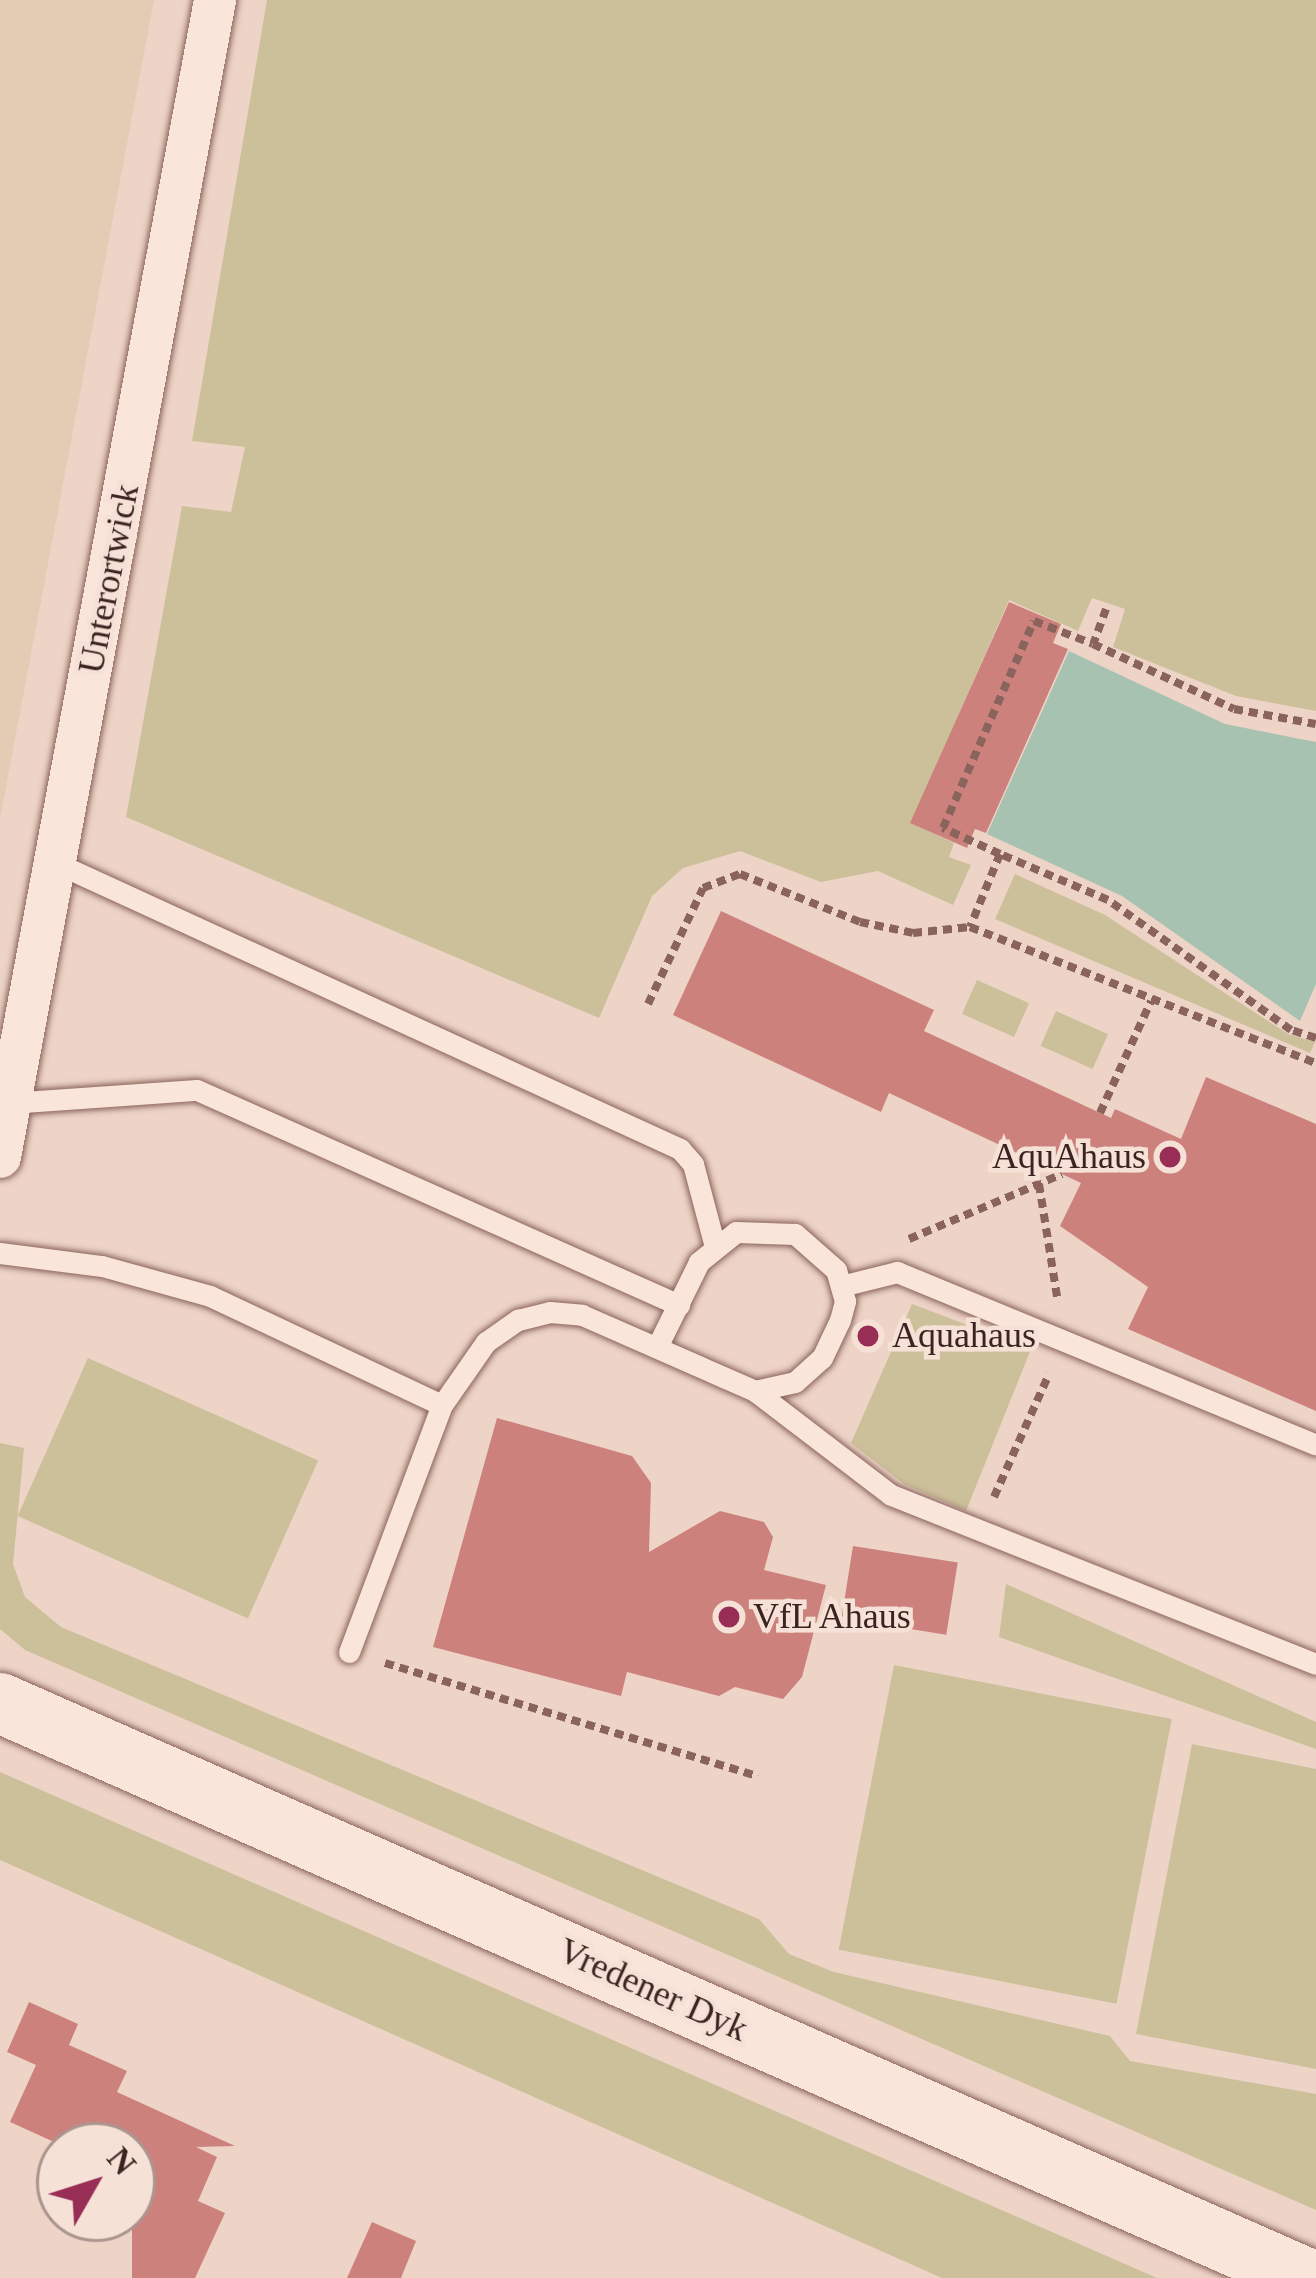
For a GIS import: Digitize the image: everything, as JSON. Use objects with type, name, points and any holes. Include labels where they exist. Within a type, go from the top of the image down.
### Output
[{"type":"main road","name":"Vredener Dyk","points":[[0,1702],[1306,2278]]},
{"type":"street","name":"Unterortwick","points":[[0,1157],[215,0]]},
{"type":"lane","points":[[54,862],[680,1149],[693,1164],[714,1243]]},
{"type":"lane","points":[[9,1103],[197,1090],[679,1305]]},
{"type":"lane","points":[[657,1347],[714,1243],[736,1232],[795,1234],[838,1278],[845,1301],[821,1358],[795,1382],[755,1391]]},
{"type":"lane","points":[[0,1253],[102,1266],[210,1297],[442,1405]]},
{"type":"lane","points":[[838,1278],[897,1272],[1316,1445]]},
{"type":"lane","points":[[349,1652],[442,1405],[486,1342],[518,1320],[582,1315],[755,1391],[891,1495],[1316,1664]]},
{"type":"path","points":[[1093,644],[1106,608]]},
{"type":"path","points":[[1316,724],[1234,709],[1034,621],[943,828],[1108,900],[1291,1030],[1316,1038]]},
{"type":"path","points":[[970,927],[1000,854]]},
{"type":"path","points":[[648,1004],[703,888],[740,874],[860,922],[913,933],[970,927],[1315,1067]]},
{"type":"path","points":[[1100,1113],[1151,1001]]},
{"type":"path","points":[[838,1278],[1062,1174]]},
{"type":"path","points":[[349,1652],[758,1776]]},
{"type":"shaded area","points":[[0,0],[154,0],[0,819]]},
{"type":"shaded area","points":[[267,0],[1316,0],[1316,711],[1236,696],[1113,647],[1125,609],[1092,598],[1078,631],[1009,600],[911,823],[954,843],[949,857],[971,865],[953,905],[878,871],[821,882],[740,851],[683,868],[652,896],[599,1018],[126,817],[182,506],[231,512],[245,447],[192,441]]},
{"type":"shaded area","points":[[1069,651],[1225,724],[1316,742],[1316,984],[1300,1021],[1122,896],[987,834]]},
{"type":"shaded area","points":[[1015,874],[1105,915],[1288,1034],[1315,1042],[1310,1053],[995,919]]},
{"type":"shaded area","points":[[977,980],[1029,1003],[1014,1037],[962,1014]]},
{"type":"shaded area","points":[[1056,1011],[1108,1034],[1093,1069],[1041,1046]]},
{"type":"shaded area","points":[[912,1304],[1031,1349],[966,1511],[904,1484],[851,1443]]},
{"type":"shaded area","points":[[88,1358],[318,1460],[248,1619],[18,1516]]},
{"type":"shaded area","points":[[0,1443],[24,1448],[13,1564],[25,1597],[61,1627],[759,1919],[789,1954],[834,1972],[1110,2036],[1130,2061],[1316,2094],[1316,2210],[25,1650],[0,1629]]},
{"type":"shaded area","points":[[1006,1584],[1316,1722],[1316,1749],[999,1637]]},
{"type":"shaded area","points":[[894,1665],[1172,1719],[1116,2004],[839,1950]]},
{"type":"shaded area","points":[[1192,1744],[1316,1769],[1316,2069],[1136,2034]]},
{"type":"shaded area","points":[[0,1772],[1157,2278],[942,2278],[0,1860]]},
{"type":"building","points":[[1009,602],[1061,624],[1053,643],[1068,649],[986,833],[975,829],[967,848],[910,823]]},
{"type":"building","name":"AquAhaus","points":[[721,911],[934,1010],[924,1031],[1111,1118],[1115,1109],[1181,1139],[1206,1077],[1316,1124],[1316,1411],[1128,1329],[1148,1287],[1060,1226],[1081,1183],[889,1093],[881,1112],[673,1015]]},
{"type":"building","points":[[497,1418],[632,1456],[651,1483],[649,1552],[720,1511],[764,1522],[773,1537],[764,1570],[826,1585],[802,1677],[783,1699],[735,1687],[719,1696],[627,1672],[621,1696],[433,1647]]},
{"type":"building","points":[[853,1546],[958,1563],[946,1635],[842,1618]]},
{"type":"building","points":[[29,2002],[78,2024],[69,2045],[127,2071],[117,2092],[235,2146],[196,2147],[217,2157],[198,2201],[225,2213],[195,2278],[132,2278],[132,2242],[156,2242],[156,2122],[36,2122],[36,2134],[10,2122],[36,2065],[7,2052]]},
{"type":"building","points":[[372,2222],[416,2241],[401,2278],[347,2278]]},
{"type":"place","name":"AquAhaus","points":[[1170,1157]]},
{"type":"place","name":"Aquahaus","points":[[868,1336]]},
{"type":"place","name":"VfL Ahaus","points":[[729,1617]]}]
